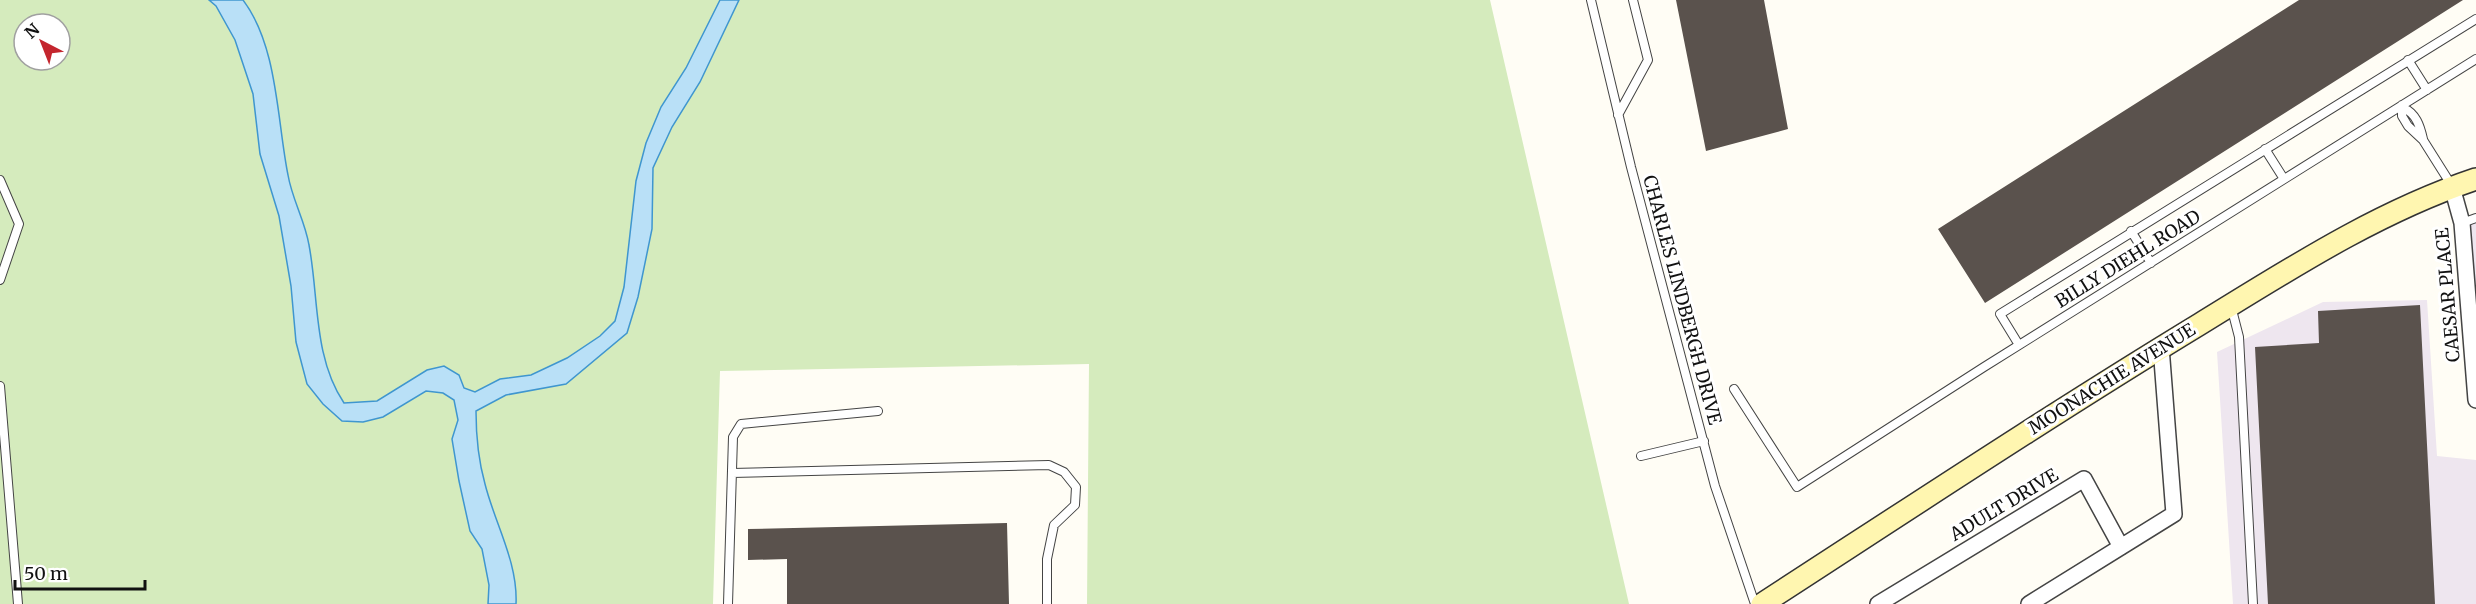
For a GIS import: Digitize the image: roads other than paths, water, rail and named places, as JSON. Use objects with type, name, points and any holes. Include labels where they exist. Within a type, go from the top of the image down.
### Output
[{"type":"main road","name":"MOONACHIE AVENUE","points":[[1762,604],[2161,348],[2296,265],[2360,230],[2452,187],[2476,179]]},
{"type":"street","name":"CAESAR PLACE","points":[[2452,187],[2469,220],[2476,400]]},
{"type":"street","points":[[2029,604],[2174,514],[2161,348]]},
{"type":"street","name":"ADULT DRIVE","points":[[1878,604],[2084,479],[2121,547]]},
{"type":"lane","name":"CHARLES LINDBERGH DRIVE","points":[[1592,0],[1618,115],[1715,486],[1755,604]]},
{"type":"lane","points":[[1618,115],[1648,60],[1633,0]]},
{"type":"lane","points":[[2019,345],[2000,314],[2476,19]]},
{"type":"lane","name":"BILLY DIEHL ROAD","points":[[1734,389],[1797,488],[2019,345],[2402,107],[2476,58]]},
{"type":"lane","points":[[2408,60],[2427,90]]},
{"type":"lane","points":[[2402,107],[2411,111],[2420,125],[2423,140],[2452,187]]},
{"type":"lane","points":[[2265,149],[2284,179]]},
{"type":"lane","points":[[0,180],[19,224],[0,280]]},
{"type":"lane","points":[[2131,231],[2151,263]]},
{"type":"lane","points":[[2231,304],[2239,337],[2253,604]]},
{"type":"lane","points":[[0,386],[18,604]]},
{"type":"lane","points":[[729,604],[733,437],[741,424],[878,411]]},
{"type":"lane","points":[[1641,456],[1704,441]]},
{"type":"lane","points":[[732,473],[1049,465],[1064,472],[1076,487],[1075,505],[1054,525],[1047,559],[1047,604]]},
{"type":"water","points":[[209,0],[243,0],[255,19],[263,39],[270,61],[290,184],[309,245],[322,347],[334,385],[344,403],[377,401],[427,370],[444,366],[459,375],[464,388],[475,392],[500,379],[531,375],[567,358],[600,336],[615,321],[624,287],[636,181],[646,143],[661,107],[686,68],[720,0],[739,0],[700,82],[672,127],[653,168],[652,229],[638,297],[627,333],[566,384],[506,395],[476,411],[481,466],[489,499],[510,558],[516,588],[516,604],[488,604],[489,585],[482,549],[470,531],[452,439],[458,420],[454,400],[443,393],[426,391],[383,417],[363,422],[342,421],[323,404],[307,384],[296,342],[291,286],[279,216],[260,154],[253,94],[235,40],[216,6]]}]
